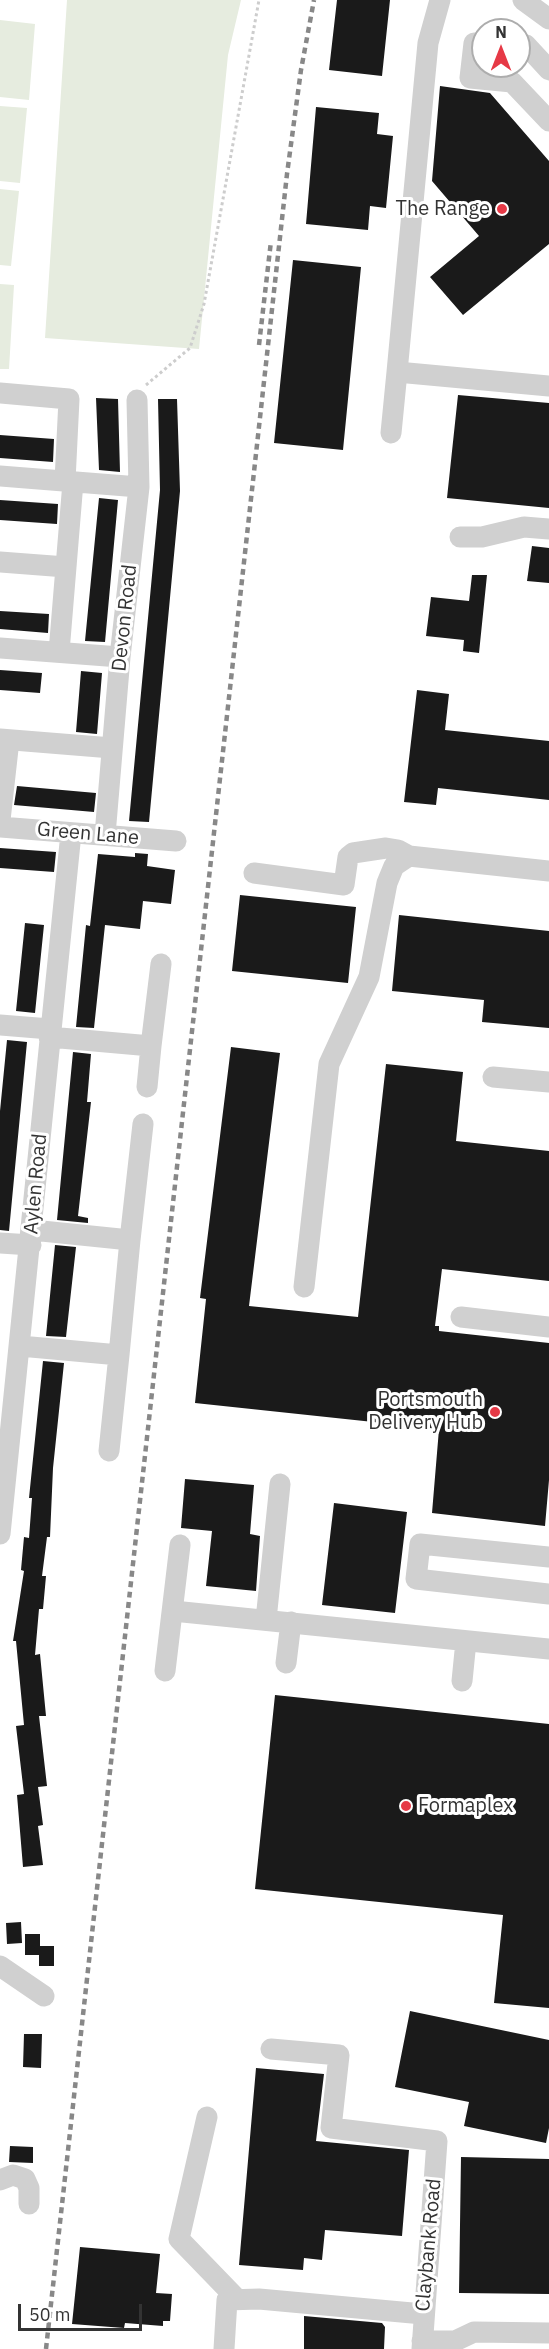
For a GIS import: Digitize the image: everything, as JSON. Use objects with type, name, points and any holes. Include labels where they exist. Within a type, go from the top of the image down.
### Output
[{"type":"street","points":[[523,0],[549,19]]},
{"type":"street","points":[[391,433],[428,44],[441,4]]},
{"type":"street","points":[[531,50],[549,70]]},
{"type":"street","points":[[471,69],[470,78],[512,82],[549,121]]},
{"type":"street","points":[[397,372],[549,386]]},
{"type":"street","points":[[0,393],[69,399],[66,567],[60,652]]},
{"type":"street","name":"Devon Road","points":[[105,835],[120,657],[139,487],[137,400]]},
{"type":"street","points":[[0,476],[139,487]]},
{"type":"street","points":[[460,537],[482,537],[524,527],[549,529]]},
{"type":"street","points":[[0,562],[66,567]]},
{"type":"street","points":[[0,648],[120,657]]},
{"type":"street","points":[[0,820],[5,739],[112,748]]},
{"type":"street","name":"Green Lane","points":[[0,827],[176,841]]},
{"type":"street","name":"Aylen Road","points":[[0,1534],[4,1452],[20,1346],[32,1238],[71,833]]},
{"type":"street","points":[[254,873],[344,885],[348,857],[353,853],[367,853],[401,861],[549,871]]},
{"type":"street","points":[[304,1287],[329,1064],[369,977],[387,883],[401,861]]},
{"type":"street","points":[[147,1087],[161,963]]},
{"type":"street","points":[[0,1025],[151,1046]]},
{"type":"street","points":[[493,1077],[549,1082]]},
{"type":"street","points":[[109,1451],[143,1124]]},
{"type":"street","points":[[0,1242],[32,1238],[130,1239]]},
{"type":"street","points":[[461,1317],[549,1327]]},
{"type":"street","points":[[20,1346],[119,1355]]},
{"type":"street","points":[[266,1620],[280,1484]]},
{"type":"street","points":[[549,1557],[420,1544],[416,1580],[549,1594]]},
{"type":"street","points":[[165,1671],[180,1545]]},
{"type":"street","points":[[173,1611],[549,1649]]},
{"type":"street","points":[[286,1663],[291,1622]]},
{"type":"street","points":[[462,1682],[466,1641]]},
{"type":"street","points":[[0,1966],[44,1996]]},
{"type":"street","name":"Claybank Road","points":[[271,2049],[339,2055],[331,2128],[437,2141],[422,2345]]},
{"type":"street","points":[[207,2117],[179,2239],[237,2299]]},
{"type":"street","points":[[0,2180],[13,2175],[25,2179],[29,2188],[29,2204]]},
{"type":"street","points":[[224,2349],[227,2300],[259,2299],[423,2314]]},
{"type":"street","points":[[422,2345],[455,2341],[474,2332],[549,2333]]},
{"type":"path","points":[[137,400],[142,388],[190,348],[204,304],[259,0]]},
{"type":"shaded area","points":[[67,0],[241,0],[228,55],[199,349],[45,338]]},
{"type":"shaded area","points":[[0,20],[35,24],[29,100],[0,97]]},
{"type":"shaded area","points":[[0,106],[27,108],[20,183],[0,181]]},
{"type":"shaded area","points":[[0,189],[19,191],[11,266],[0,265]]},
{"type":"shaded area","points":[[0,284],[14,285],[9,369],[0,369]]},
{"type":"building","points":[[337,0],[390,0],[382,76],[329,70]]},
{"type":"building","name":"The Range","points":[[440,86],[490,93],[549,161],[549,244],[463,315],[430,277],[479,236],[432,181]]},
{"type":"building","points":[[316,107],[379,113],[377,134],[393,136],[386,208],[370,206],[368,230],[306,224]]},
{"type":"building","points":[[293,260],[361,267],[343,450],[274,443]]},
{"type":"building","points":[[458,395],[549,403],[549,508],[447,498]]},
{"type":"building","points":[[96,398],[118,399],[120,472],[99,470]]},
{"type":"building","points":[[158,399],[177,399],[180,491],[149,822],[129,821],[160,490]]},
{"type":"building","points":[[0,435],[54,439],[53,462],[0,458]]},
{"type":"building","points":[[99,498],[118,500],[105,642],[85,641]]},
{"type":"building","points":[[0,500],[58,504],[57,524],[0,520]]},
{"type":"building","points":[[532,546],[549,548],[549,583],[527,581]]},
{"type":"building","points":[[472,575],[487,575],[479,653],[463,651],[464,640],[426,636],[431,597],[469,601]]},
{"type":"building","points":[[0,611],[49,614],[48,633],[0,629]]},
{"type":"building","points":[[0,670],[42,673],[40,693],[0,690]]},
{"type":"building","points":[[81,671],[102,673],[97,734],[76,732]]},
{"type":"building","points":[[417,690],[449,694],[445,730],[549,741],[549,800],[438,788],[436,805],[404,802]]},
{"type":"building","points":[[17,786],[96,793],[94,812],[14,805]]},
{"type":"building","points":[[0,848],[56,852],[54,872],[0,868]]},
{"type":"building","points":[[135,853],[148,854],[147,866],[175,870],[171,904],[143,901],[140,929],[105,925],[94,1028],[76,1027],[86,925],[90,926],[98,854],[135,857]]},
{"type":"building","points":[[240,895],[356,907],[348,983],[232,971]]},
{"type":"building","points":[[399,915],[549,931],[549,1028],[482,1022],[484,1000],[392,991]]},
{"type":"building","points":[[25,923],[44,925],[35,1013],[16,1011]]},
{"type":"building","points":[[7,1040],[27,1042],[9,1231],[0,1230],[0,1111]]},
{"type":"building","points":[[231,1047],[280,1053],[249,1306],[358,1317],[386,1064],[463,1072],[456,1141],[549,1151],[549,1281],[442,1269],[435,1326],[439,1326],[439,1331],[549,1343],[549,1480],[545,1526],[432,1513],[439,1429],[195,1403],[206,1299],[200,1298]]},
{"type":"building","points":[[73,1052],[91,1054],[87,1102],[91,1102],[78,1216],[88,1218],[88,1223],[57,1220]]},
{"type":"building","points":[[55,1245],[76,1247],[66,1337],[46,1336]]},
{"type":"building","points":[[43,1361],[64,1363],[53,1468],[50,1537],[47,1537],[42,1576],[46,1576],[43,1609],[39,1609],[35,1655],[40,1654],[46,1716],[39,1716],[47,1786],[38,1787],[43,1825],[38,1826],[43,1865],[23,1867],[17,1795],[24,1794],[16,1726],[24,1725],[16,1641],[13,1641],[24,1571],[21,1570],[24,1537],[29,1538],[32,1498],[29,1498]]},
{"type":"building","points":[[185,1479],[254,1485],[250,1534],[260,1536],[256,1591],[206,1586],[212,1531],[181,1528]]},
{"type":"building","points":[[334,1503],[407,1512],[395,1613],[322,1605]]},
{"type":"building","name":"Formaplex","points":[[275,1695],[549,1724],[549,2008],[494,2003],[503,1915],[255,1889]]},
{"type":"building","points":[[21,1922],[22,1943],[7,1944],[6,1923]]},
{"type":"building","points":[[25,1934],[40,1934],[40,1946],[54,1946],[54,1966],[39,1966],[39,1955],[25,1955]]},
{"type":"building","points":[[410,2011],[549,2040],[549,2128],[546,2143],[464,2126],[469,2102],[395,2087]]},
{"type":"building","points":[[24,2034],[42,2034],[41,2068],[23,2067]]},
{"type":"building","points":[[256,2068],[324,2074],[316,2141],[409,2150],[402,2236],[325,2230],[322,2260],[304,2258],[303,2270],[239,2265]]},
{"type":"building","points":[[10,2146],[33,2147],[33,2163],[9,2162]]},
{"type":"building","points":[[461,2157],[549,2159],[549,2294],[459,2293]]},
{"type":"building","points":[[80,2247],[160,2254],[156,2293],[172,2294],[170,2321],[163,2321],[163,2326],[125,2323],[124,2328],[72,2324]]},
{"type":"building","points":[[304,2316],[382,2323],[385,2327],[384,2349],[304,2349]]},
{"type":"railway","points":[[46,2349],[287,174],[301,70],[314,0]]},
{"type":"railway","points":[[259,345],[271,241]]},
{"type":"place","name":"The Range","points":[[502,209]]},
{"type":"place","name":"Portsmouth Delivery Hub","points":[[495,1412]]},
{"type":"place","name":"Formaplex","points":[[406,1806]]}]
